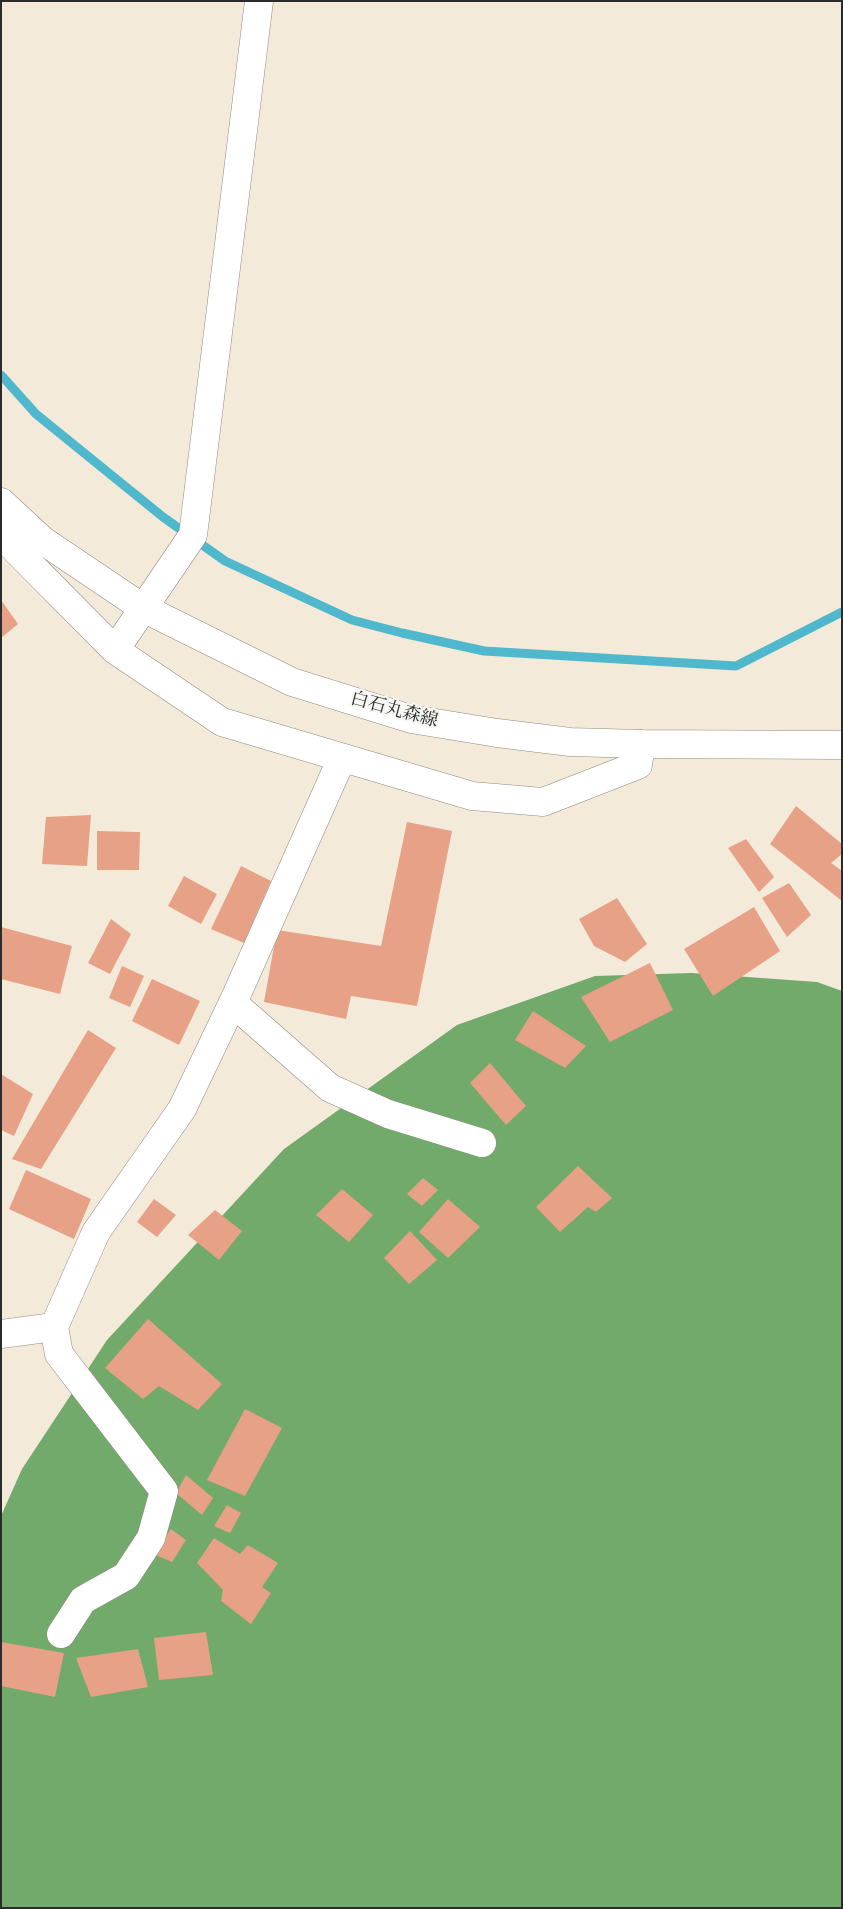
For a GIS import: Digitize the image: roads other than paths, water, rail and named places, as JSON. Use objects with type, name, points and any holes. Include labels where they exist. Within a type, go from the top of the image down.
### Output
[{"type":"street","points":[[115,650],[187,545],[259,1]]},
{"type":"street","name":"白石丸森線","points":[[1,502],[42,540],[143,608],[292,682],[411,719],[561,741],[641,744],[842,745]]},
{"type":"street","points":[[1,536],[115,650],[222,722],[472,796],[543,802],[638,765],[641,744]]},
{"type":"street","points":[[61,1634],[83,1600],[126,1576],[151,1538],[164,1491],[59,1354],[54,1327],[96,1232],[182,1109],[233,1003],[342,758]]},
{"type":"street","points":[[233,1003],[330,1088],[388,1114],[482,1143]]},
{"type":"street","points":[[1,1334],[54,1327]]},
{"type":"waterway","points":[[1,375],[36,414],[163,517],[225,561],[352,620],[484,651],[736,666],[842,612]]}]
